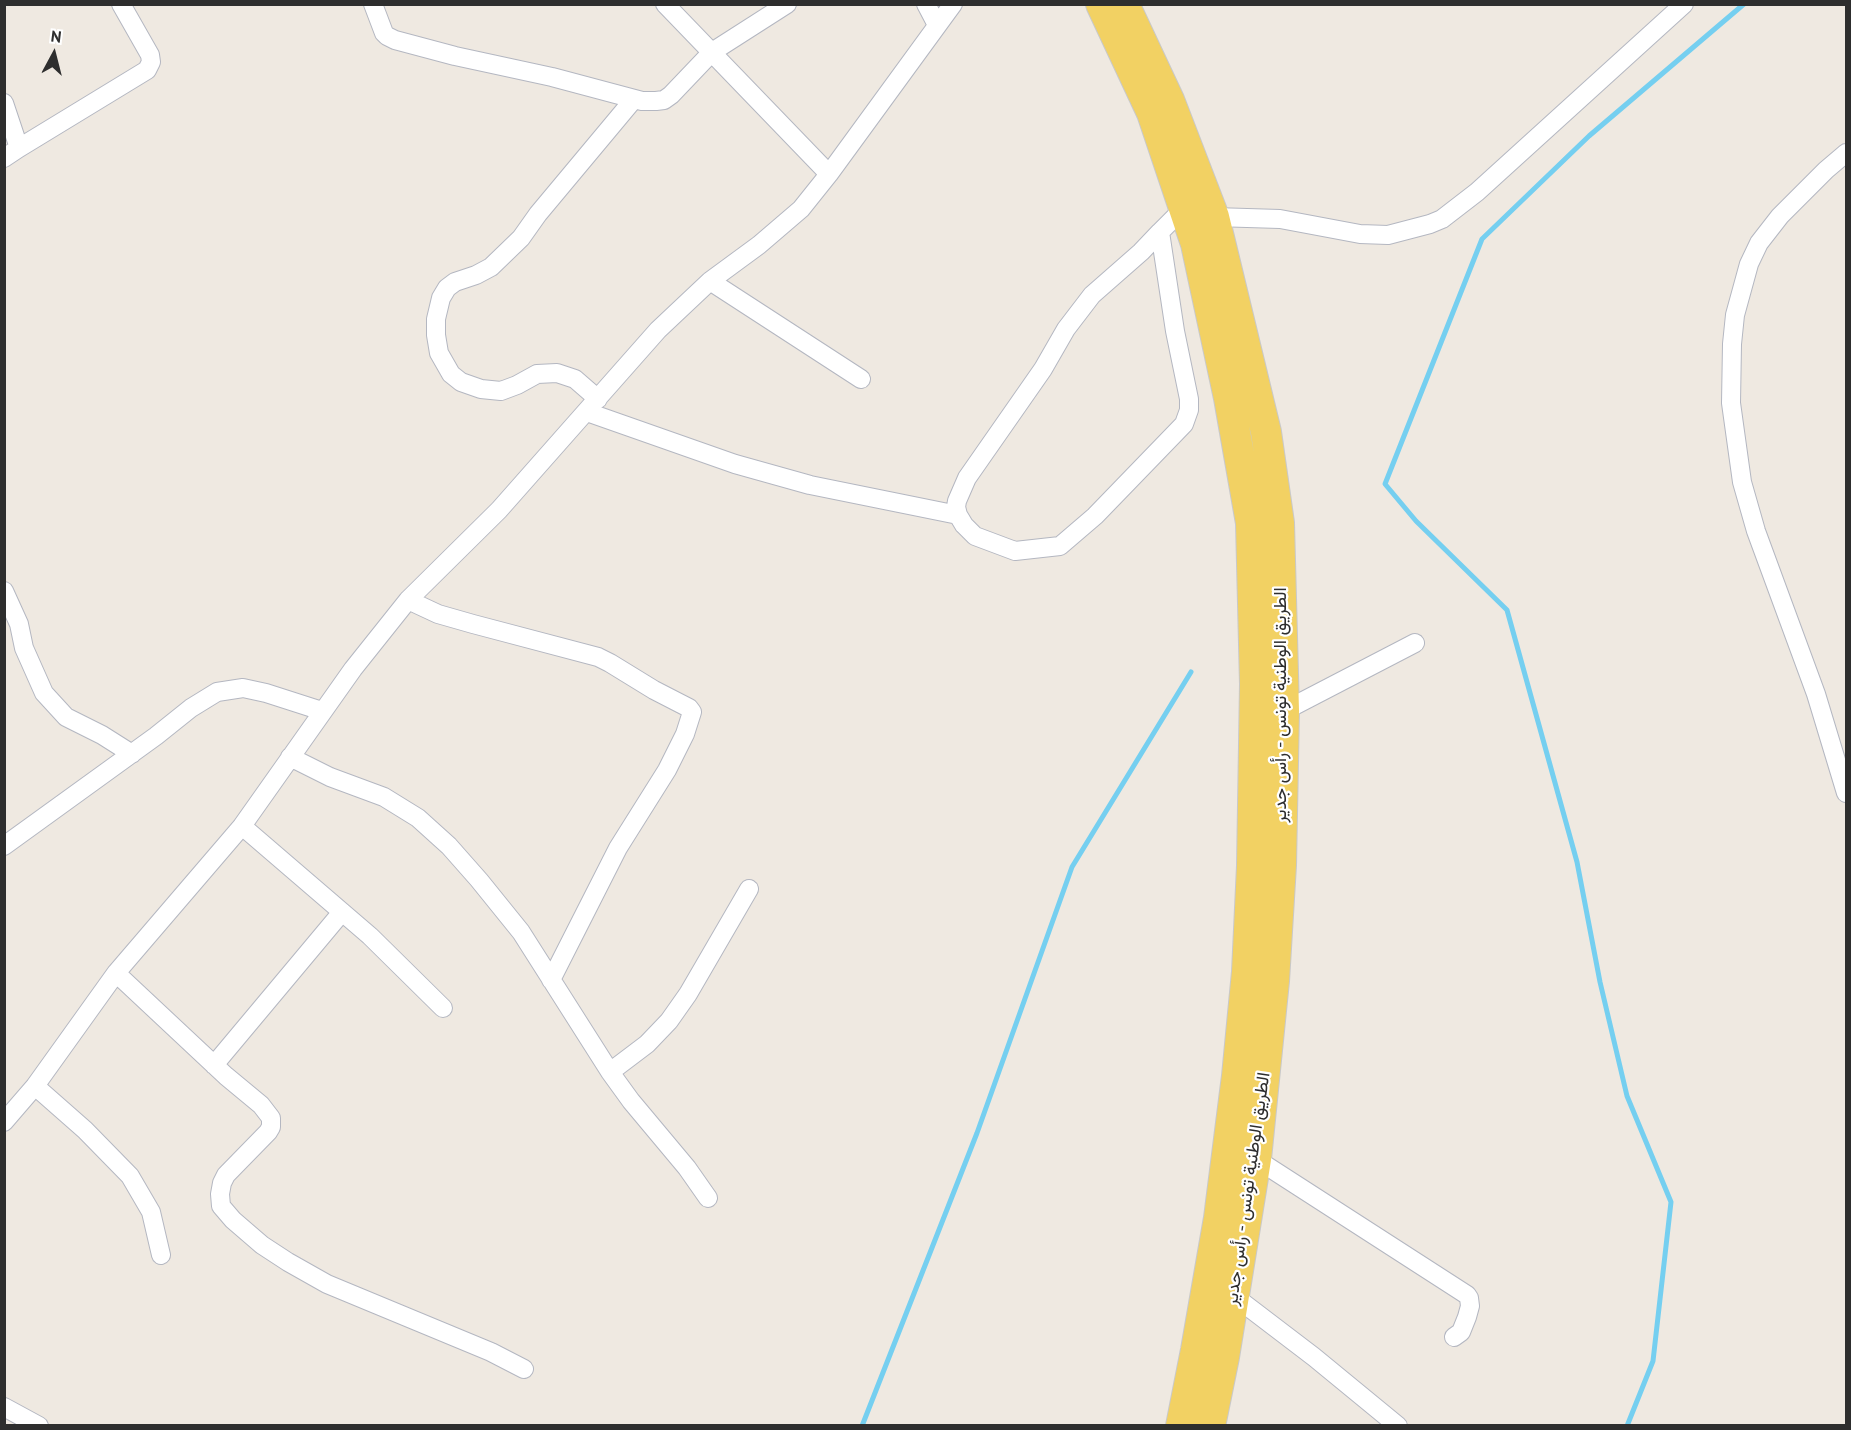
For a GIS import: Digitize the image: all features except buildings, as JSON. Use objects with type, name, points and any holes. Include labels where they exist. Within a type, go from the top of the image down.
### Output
[{"type":"main road","name":"الطريق الوطنية تونس - رأس جدير","points":[[1101,4],[1152,113],[1196,244],[1227,387],[1251,523],[1255,684],[1252,866],[1247,972],[1237,1076],[1220,1206],[1210,1354],[1210,1425]]},
{"type":"main road","name":"الطريق الوطنية تونس - رأس جدير","points":[[1124,4],[1169,100],[1214,217],[1268,443],[1279,523],[1284,711],[1281,865],[1276,946],[1256,1159],[1234,1296],[1181,1425]]},
{"type":"street","points":[[4,103],[12,153],[143,74],[150,65],[150,55],[121,4]]},
{"type":"street","points":[[373,4],[384,33],[394,40],[634,99],[656,101],[664,100],[691,76],[712,52],[787,4]]},
{"type":"street","points":[[665,4],[830,174]]},
{"type":"street","points":[[926,4],[937,25]]},
{"type":"street","points":[[4,1122],[35,1086],[116,973],[242,826],[322,711],[408,600],[499,510],[658,330],[710,281],[759,245],[801,209],[830,174],[953,4]]},
{"type":"street","points":[[1214,217],[1280,219],[1360,234],[1388,235],[1442,219],[1477,192],[1684,4]]},
{"type":"street","points":[[634,99],[538,214],[521,238],[492,267],[455,282],[447,288],[441,298],[436,319],[436,335],[440,352],[451,374],[461,382],[481,389],[501,391],[537,374],[557,373],[575,379],[592,405],[735,464],[799,482],[958,515]]},
{"type":"street","points":[[1846,153],[1780,216],[1759,243],[1749,264],[1738,304],[1732,344],[1731,380],[1734,430],[1742,482],[1756,531],[1816,694],[1846,793]]},
{"type":"street","points":[[1160,232],[1175,331],[1189,399],[1189,410],[1184,424],[1095,516],[1060,546],[1015,551],[975,536],[963,525],[956,507],[968,478],[1042,369],[1066,329],[1092,296],[1185,207]]},
{"type":"street","points":[[710,281],[861,379]]},
{"type":"street","points":[[4,591],[19,624],[24,648],[44,693],[66,717],[102,735],[132,754]]},
{"type":"street","points":[[408,600],[438,614],[598,657],[691,711],[688,729],[672,761],[618,848],[551,980]]},
{"type":"street","points":[[1284,711],[1415,644]]},
{"type":"street","points":[[4,846],[132,754],[191,708],[217,692],[243,688],[322,711]]},
{"type":"street","points":[[290,757],[330,777],[384,797],[418,818],[448,846],[521,932],[610,1072],[687,1168],[708,1198]]},
{"type":"street","points":[[242,826],[370,936],[443,1008]]},
{"type":"street","points":[[610,1072],[647,1044],[669,1021],[688,994],[749,889]]},
{"type":"street","points":[[214,1065],[342,912]]},
{"type":"street","points":[[116,973],[214,1065],[261,1105],[271,1120],[268,1132],[226,1174],[222,1184],[221,1206],[234,1220],[262,1245],[327,1284],[491,1352],[524,1369]]},
{"type":"street","points":[[35,1086],[85,1130],[130,1176],[152,1212],[161,1255]]},
{"type":"street","points":[[1256,1159],[1467,1295],[1470,1301],[1467,1317],[1461,1332],[1454,1337]]},
{"type":"street","points":[[1234,1296],[1398,1425]]},
{"type":"street","points":[[4,1407],[39,1425]]},
{"type":"waterway","points":[[1627,1426],[1653,1361],[1671,1202],[1627,1096],[1600,982],[1577,862],[1507,610],[1416,521],[1385,484],[1482,239],[1589,136],[1744,4]]},
{"type":"waterway","points":[[862,1426],[977,1133],[1072,867],[1191,672]]}]
